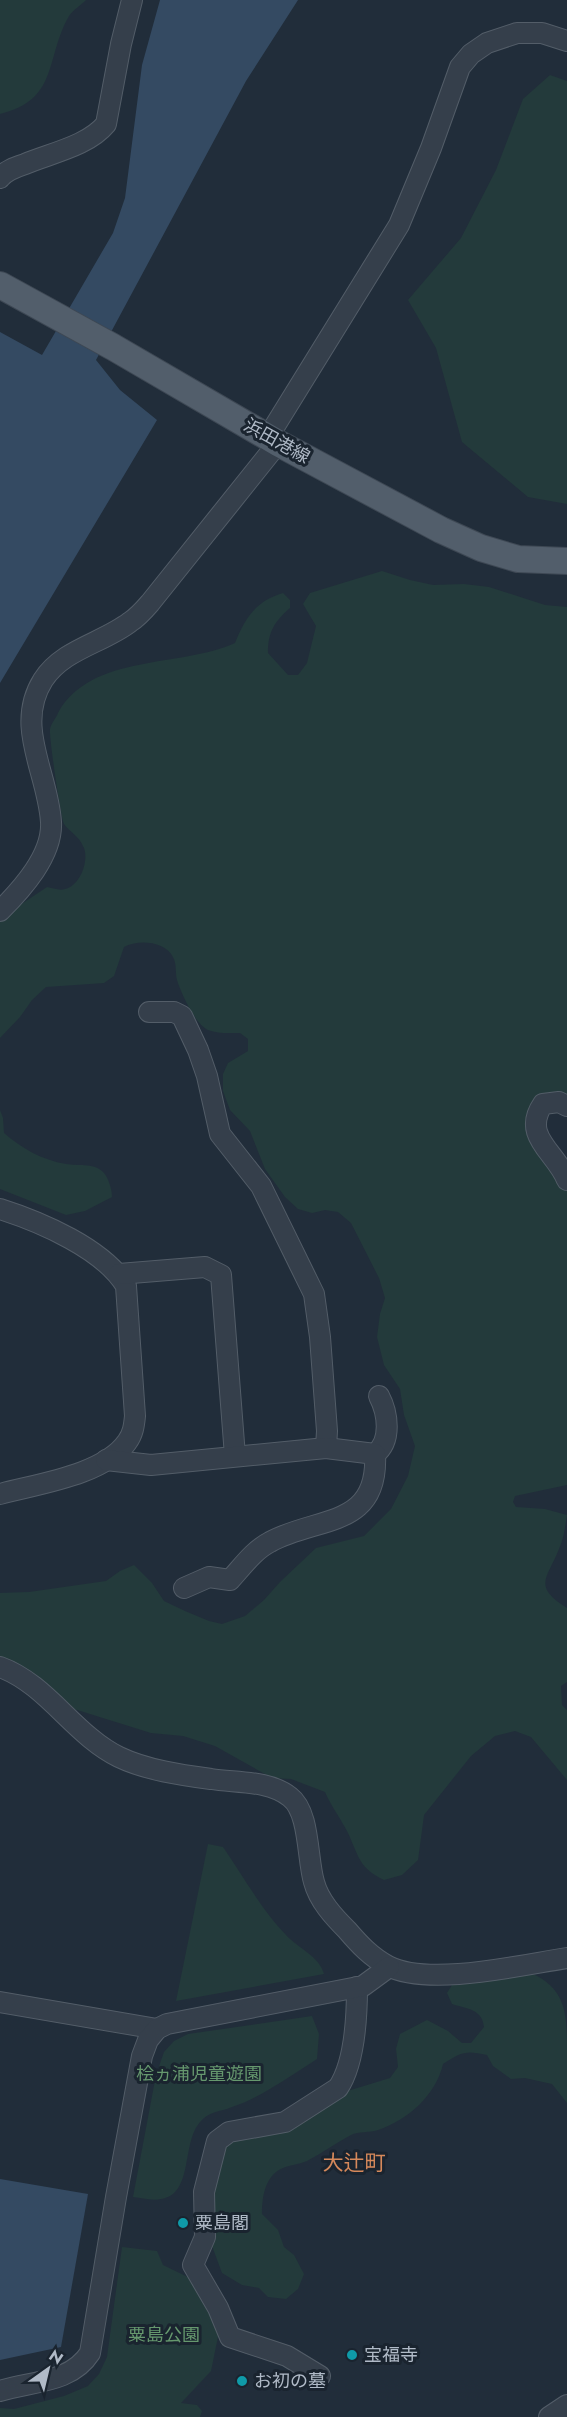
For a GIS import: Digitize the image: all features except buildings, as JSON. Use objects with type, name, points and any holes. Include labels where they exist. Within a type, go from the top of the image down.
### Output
[{"type":"main road","name":"浜田港線","points":[[0,285],[113,347],[273,440],[431,525],[481,548],[518,559],[567,561]]},
{"type":"street","points":[[1,175],[86,140],[100,132],[106,124],[132,0]]},
{"type":"street","points":[[0,911],[25,885],[37,867],[46,846],[51,823],[31,730],[31,712],[35,695],[44,678],[68,656],[130,623],[150,603],[273,440],[399,225],[431,148],[460,67],[471,54],[502,36],[529,32],[567,41]]},
{"type":"street","points":[[149,1012],[174,1012],[182,1016],[207,1076],[220,1134],[261,1186],[314,1294],[320,1336],[327,1431],[326,1448]]},
{"type":"street","points":[[567,1106],[559,1102],[543,1104],[536,1123],[539,1141],[559,1163],[567,1180]]},
{"type":"street","points":[[0,1209],[28,1218],[88,1250],[104,1259],[119,1274],[126,1286],[135,1416],[134,1429],[129,1441],[121,1450],[89,1470],[0,1494]]},
{"type":"street","points":[[119,1274],[205,1267],[221,1275],[235,1456]]},
{"type":"street","points":[[106,1460],[151,1465],[326,1448],[375,1454],[381,1449],[386,1433],[387,1415],[379,1396]]},
{"type":"street","points":[[184,1588],[209,1577],[230,1580],[268,1543],[300,1528],[341,1518],[352,1512],[368,1492],[374,1476],[375,1454]]},
{"type":"street","points":[[0,1667],[21,1678],[83,1732],[118,1757],[152,1768],[271,1787],[292,1798],[303,1818],[314,1883],[325,1906],[368,1952],[389,1967],[418,1974],[464,1974],[567,1958]]},
{"type":"street","points":[[0,2001],[157,2029],[197,2017],[363,1986],[389,1967]]},
{"type":"street","points":[[320,2376],[287,2356],[230,2337],[218,2308],[193,2265],[205,2237],[204,2192],[217,2140],[230,2132],[285,2122],[338,2088],[343,2080],[351,2054],[357,1987]]},
{"type":"street","points":[[0,2391],[59,2378],[83,2363],[90,2353],[142,2056],[148,2040],[157,2029]]},
{"type":"street","points":[[549,2417],[567,2405]]},
{"type":"green space","points":[[0,0],[86,0],[69,16],[48,76],[41,88],[32,99],[0,114]]},
{"type":"green space","points":[[550,75],[567,81],[567,504],[528,497],[462,442],[436,348],[408,300],[461,238],[496,170],[523,99]]},
{"type":"green space","points":[[382,571],[433,585],[464,584],[489,587],[545,605],[567,607],[567,1095],[533,1107],[567,1187],[567,1485],[515,1496],[513,1502],[516,1507],[545,1509],[567,1515],[562,1541],[545,1582],[549,1594],[567,1608],[567,1682],[561,1686],[562,1705],[567,1710],[567,1780],[531,1737],[515,1731],[495,1736],[471,1756],[424,1815],[418,1860],[402,1875],[384,1880],[369,1871],[361,1861],[325,1792],[291,1779],[272,1778],[215,1746],[183,1736],[151,1733],[74,1709],[0,1660],[0,1593],[29,1592],[106,1581],[134,1565],[152,1583],[164,1601],[209,1621],[222,1624],[245,1616],[316,1548],[364,1536],[391,1509],[408,1476],[415,1446],[404,1415],[400,1389],[384,1365],[377,1337],[385,1298],[379,1278],[351,1223],[338,1212],[325,1210],[312,1213],[298,1209],[285,1197],[265,1169],[250,1131],[230,1110],[223,1091],[223,1074],[228,1063],[248,1051],[248,1039],[240,1033],[220,1033],[203,1027],[189,1008],[177,980],[174,960],[169,952],[158,945],[144,942],[124,947],[114,976],[104,983],[46,987],[0,1038],[0,921],[47,887],[61,890],[70,887],[79,878],[84,866],[84,848],[62,819],[50,735],[52,723],[73,694],[92,680],[114,671],[213,651],[235,643],[247,618],[266,601],[283,593],[290,600],[290,608],[273,628],[268,653],[288,675],[298,675],[307,663],[316,626],[303,604],[310,593]]},
{"type":"green space","points":[[0,1110],[4,1133],[32,1153],[49,1160],[98,1168],[108,1179],[112,1197],[85,1211],[66,1215],[0,1189]]},
{"type":"green space","points":[[208,1844],[223,1847],[268,1914],[291,1940],[318,1963],[324,1974],[176,2001]]},
{"type":"green space","points":[[533,1974],[553,1988],[563,2005],[566,2026],[567,2103],[552,2084],[525,2078],[511,2079],[493,2066],[487,2055],[469,2052],[455,2057],[443,2064],[427,2096],[400,2120],[378,2130],[351,2135],[307,2161],[287,2166],[272,2176],[263,2197],[262,2214],[278,2230],[284,2247],[294,2255],[304,2274],[298,2289],[286,2299],[268,2297],[259,2288],[242,2285],[222,2273],[212,2246],[216,2171],[221,2149],[238,2136],[289,2128],[302,2123],[341,2093],[390,2078],[398,2067],[396,2049],[400,2034],[427,2020],[448,2031],[462,2043],[471,2043],[484,2027],[483,2021],[477,2013],[452,2004],[447,1993],[452,1985],[507,1975]]},
{"type":"green space","name":"桧ヵ浦児童遊園","points":[[312,2016],[319,2034],[317,2059],[254,2098],[203,2118],[194,2131],[183,2178],[171,2195],[158,2200],[133,2197],[156,2075],[164,2052],[174,2041],[188,2034]]},
{"type":"green space","name":"粟島公園","points":[[122,2247],[157,2251],[163,2265],[198,2282],[220,2327],[211,2371],[181,2403],[197,2405],[202,2411],[200,2417],[0,2417],[0,2408],[14,2409],[64,2396],[88,2386],[99,2374],[107,2357]]},
{"type":"water","points":[[160,0],[298,0],[246,81],[96,360],[120,390],[157,420],[0,683],[0,332],[42,355],[113,233],[125,198],[142,65]]},
{"type":"water","points":[[0,2179],[88,2194],[61,2347],[0,2360]]},
{"type":"place","name":"粟島閣","points":[[183,2223]]},
{"type":"place","name":"宝福寺","points":[[352,2355]]},
{"type":"place","name":"お初の墓","points":[[242,2381]]},
{"type":"district","name":"大辻町","points":[[354,2163]]}]
